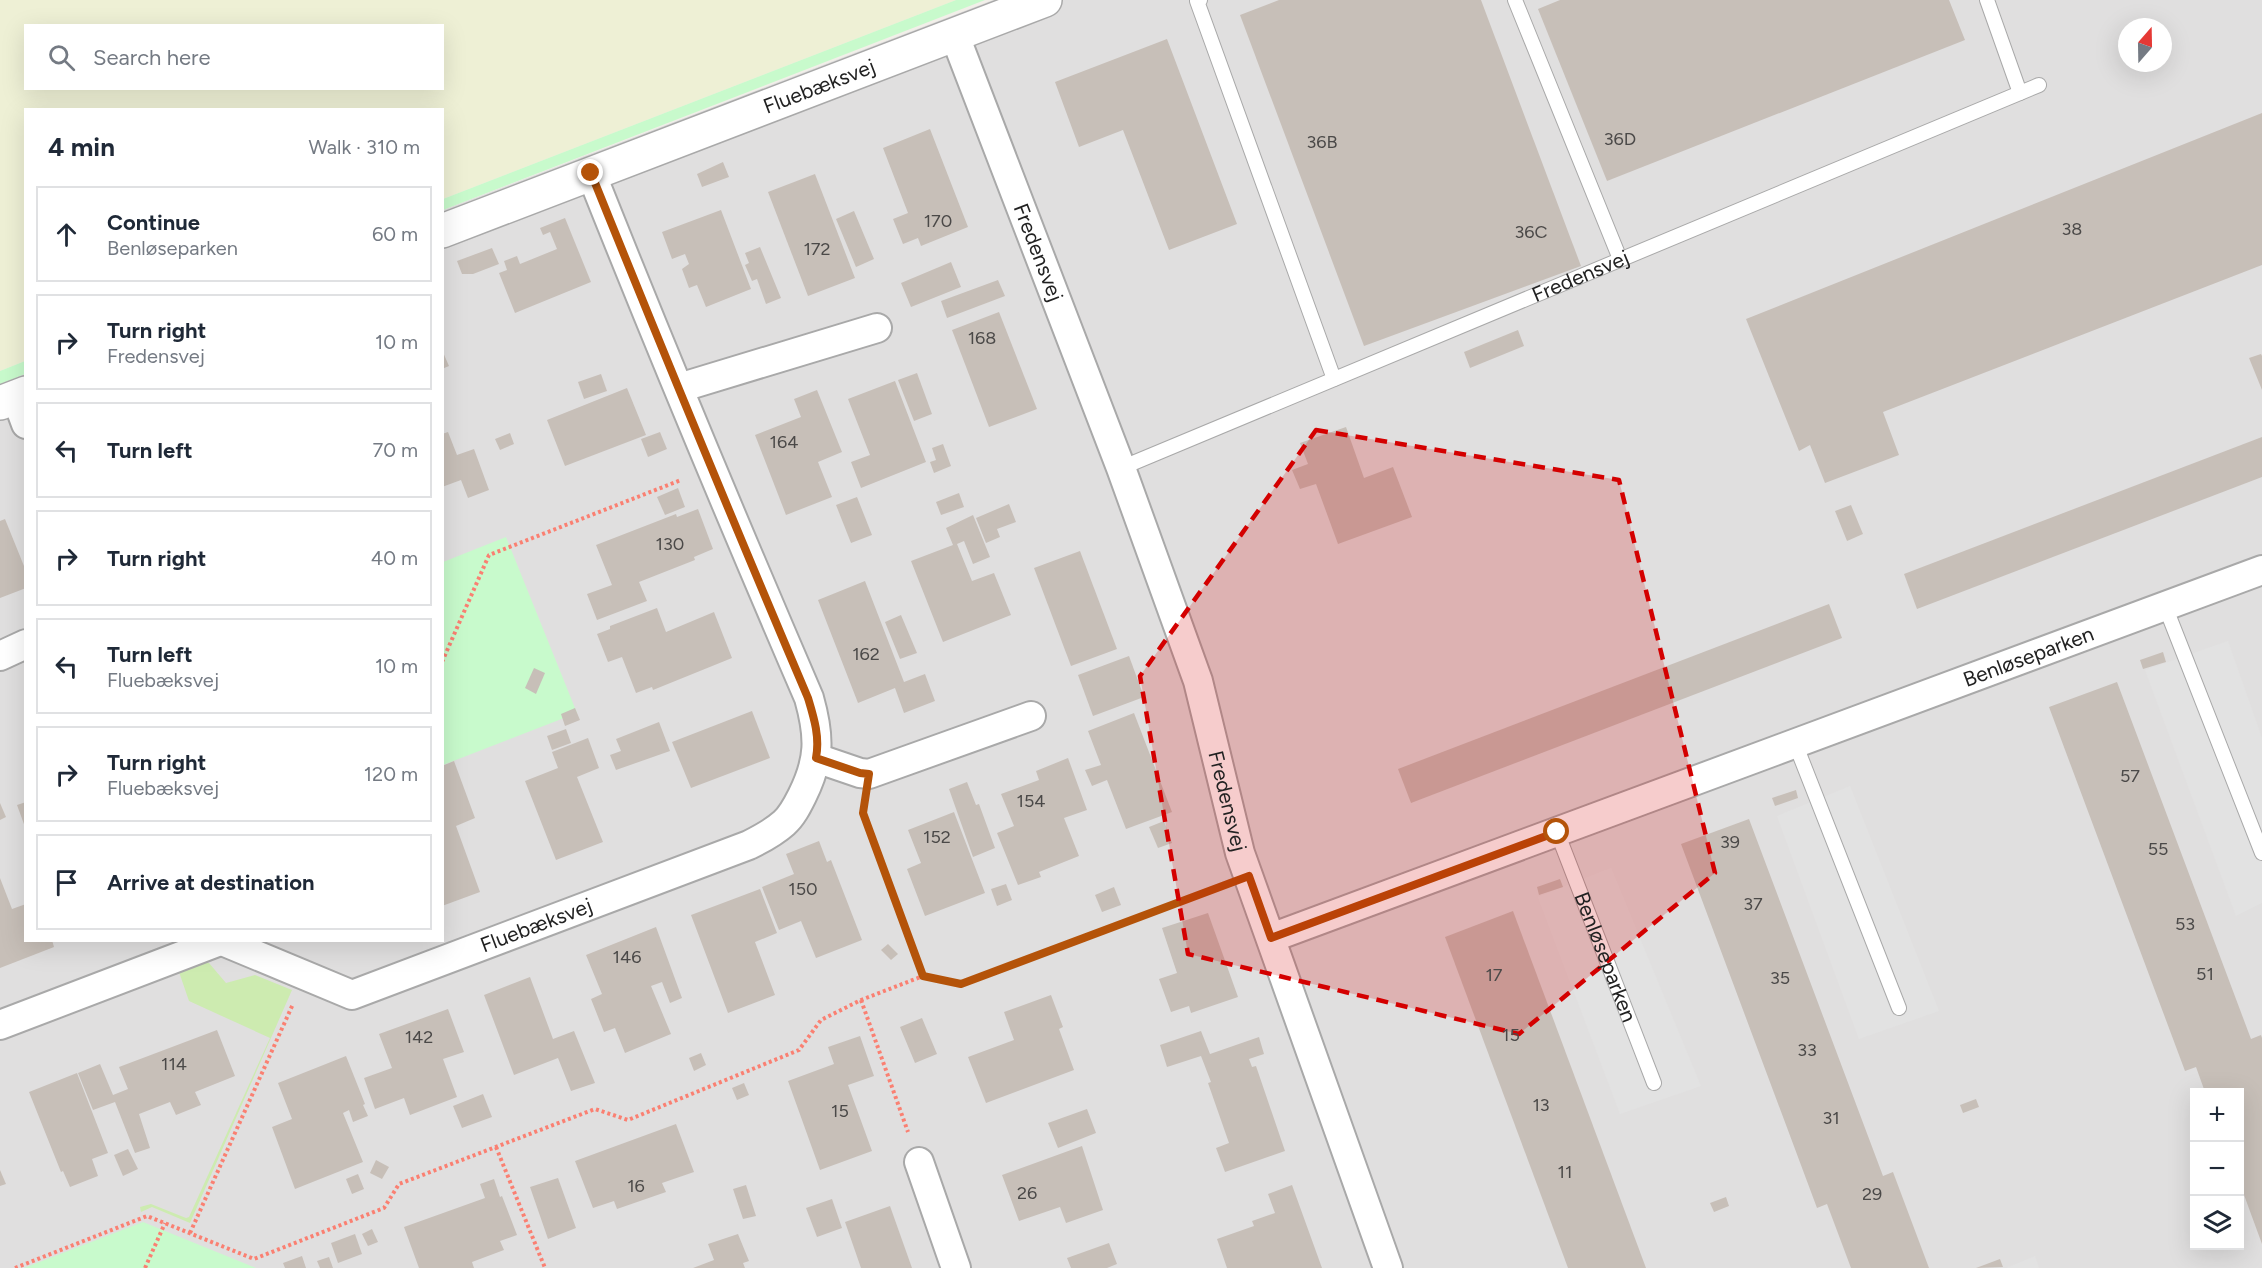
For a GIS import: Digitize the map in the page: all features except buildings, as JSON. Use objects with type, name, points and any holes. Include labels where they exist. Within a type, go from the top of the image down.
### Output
[{"type":"street","name":"Fluebæksvej","points":[[444,230],[1046,0]]},
{"type":"street","name":"Fredensvej","points":[[955,36],[1121,468],[1198,681],[1240,853],[1388,1268]]},
{"type":"street","name":"Fluebæksvej","points":[[223,942],[352,995],[749,845],[785,822],[795,810],[809,781],[818,749],[816,723],[808,698],[744,542],[710,469],[591,173]]},
{"type":"street","points":[[679,388],[877,328]]},
{"type":"street","name":"Benløseparken","points":[[1271,938],[2262,570]]},
{"type":"street","points":[[0,656],[24,646]]},
{"type":"street","points":[[816,758],[869,774],[1031,716]]},
{"type":"street","name":"Fluebæksvej","points":[[0,1025],[217,942]]},
{"type":"street","points":[[919,1162],[957,1268]]},
{"type":"lane","points":[[1200,0],[1197,1],[1334,379]]},
{"type":"lane","points":[[1515,0],[1620,260]]},
{"type":"lane","points":[[1987,0],[2020,93]]},
{"type":"lane","name":"Fredensvej","points":[[1121,468],[2039,85]]},
{"type":"lane","points":[[2165,606],[2262,853]]},
{"type":"lane","points":[[1796,743],[1899,1008]]},
{"type":"lane","name":"Benløseparken","points":[[1557,832],[1654,1083]]},
{"type":"path","points":[[444,657],[489,555],[710,469]]},
{"type":"path","points":[[869,774],[863,813],[923,976]]},
{"type":"path","points":[[15,1268],[147,1216],[254,1259],[384,1208],[399,1184],[595,1109],[627,1120],[799,1050],[821,1020],[861,1000],[923,976],[961,984],[1249,876]]},
{"type":"path","points":[[190,1233],[306,975]]},
{"type":"path","points":[[861,1000],[919,1162]]},
{"type":"path","points":[[496,1147],[545,1268]]},
{"type":"path","points":[[145,1268],[165,1223]]},
{"type":"highlighted area","points":[[1316,430],[1619,480],[1715,873],[1519,1034],[1188,954],[1140,676]]},
{"type":"shaded area","points":[[993,0],[2262,0],[2262,1268],[0,1268],[0,383],[24,373],[24,942],[444,942],[444,210]]},
{"type":"shaded area","points":[[2228,641],[2262,738],[2262,903],[2236,916],[2145,670]]},
{"type":"shaded area","points":[[1850,786],[1939,1011],[1859,1039],[1777,816]]},
{"type":"shaded area","points":[[1611,868],[1701,1086],[1620,1114],[1538,897]]},
{"type":"shaded area","points":[[2035,1256],[2039,1268],[2006,1268]]},
{"type":"green space","points":[[0,0],[956,0],[444,199],[444,108],[24,108],[24,361],[0,371]]},
{"type":"green space","points":[[956,0],[985,0],[444,210],[444,199]]},
{"type":"green space","points":[[24,361],[24,374],[0,384],[0,371]]},
{"type":"green space","points":[[506,537],[577,713],[444,765],[444,562]]},
{"type":"green space","points":[[199,960],[209,963],[226,983],[255,975],[292,990],[190,1223],[152,1207],[141,1212],[140,1207],[151,1204],[186,1218],[189,1217],[270,1038],[189,1001],[179,972]]},
{"type":"green space","points":[[143,1222],[256,1268],[24,1268]]},
{"type":"route","points":[[591,173],[710,469],[744,542],[808,698],[816,723],[818,749],[816,758],[869,774],[863,813],[923,976],[961,984],[1249,876],[1271,938],[1557,832]]}]
